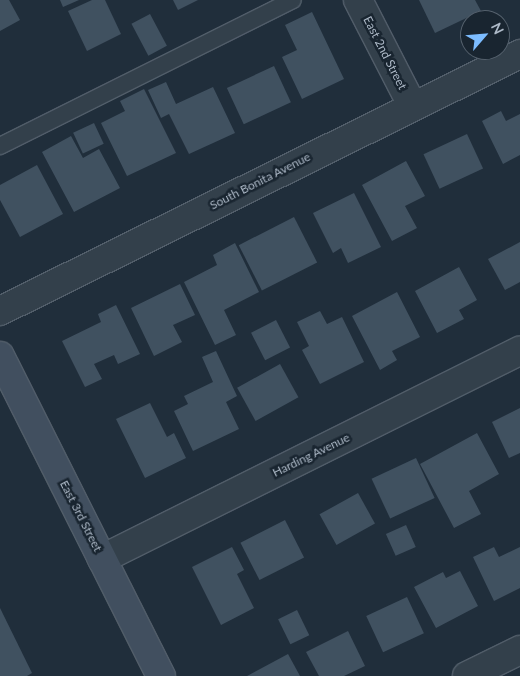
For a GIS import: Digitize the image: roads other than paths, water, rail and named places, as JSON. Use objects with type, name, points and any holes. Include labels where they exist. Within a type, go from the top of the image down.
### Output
[{"type":"street","name":"East 2nd Street","points":[[358,0],[412,105]]},
{"type":"street","name":"South Bonita Avenue","points":[[0,311],[412,105],[520,54]]},
{"type":"street","name":"Harding Avenue","points":[[102,559],[520,351]]},
{"type":"street","name":"East 3rd Street","points":[[4,373],[161,676]]},
{"type":"street","points":[[467,676],[520,650]]},
{"type":"lane","points":[[0,146],[293,0]]}]
